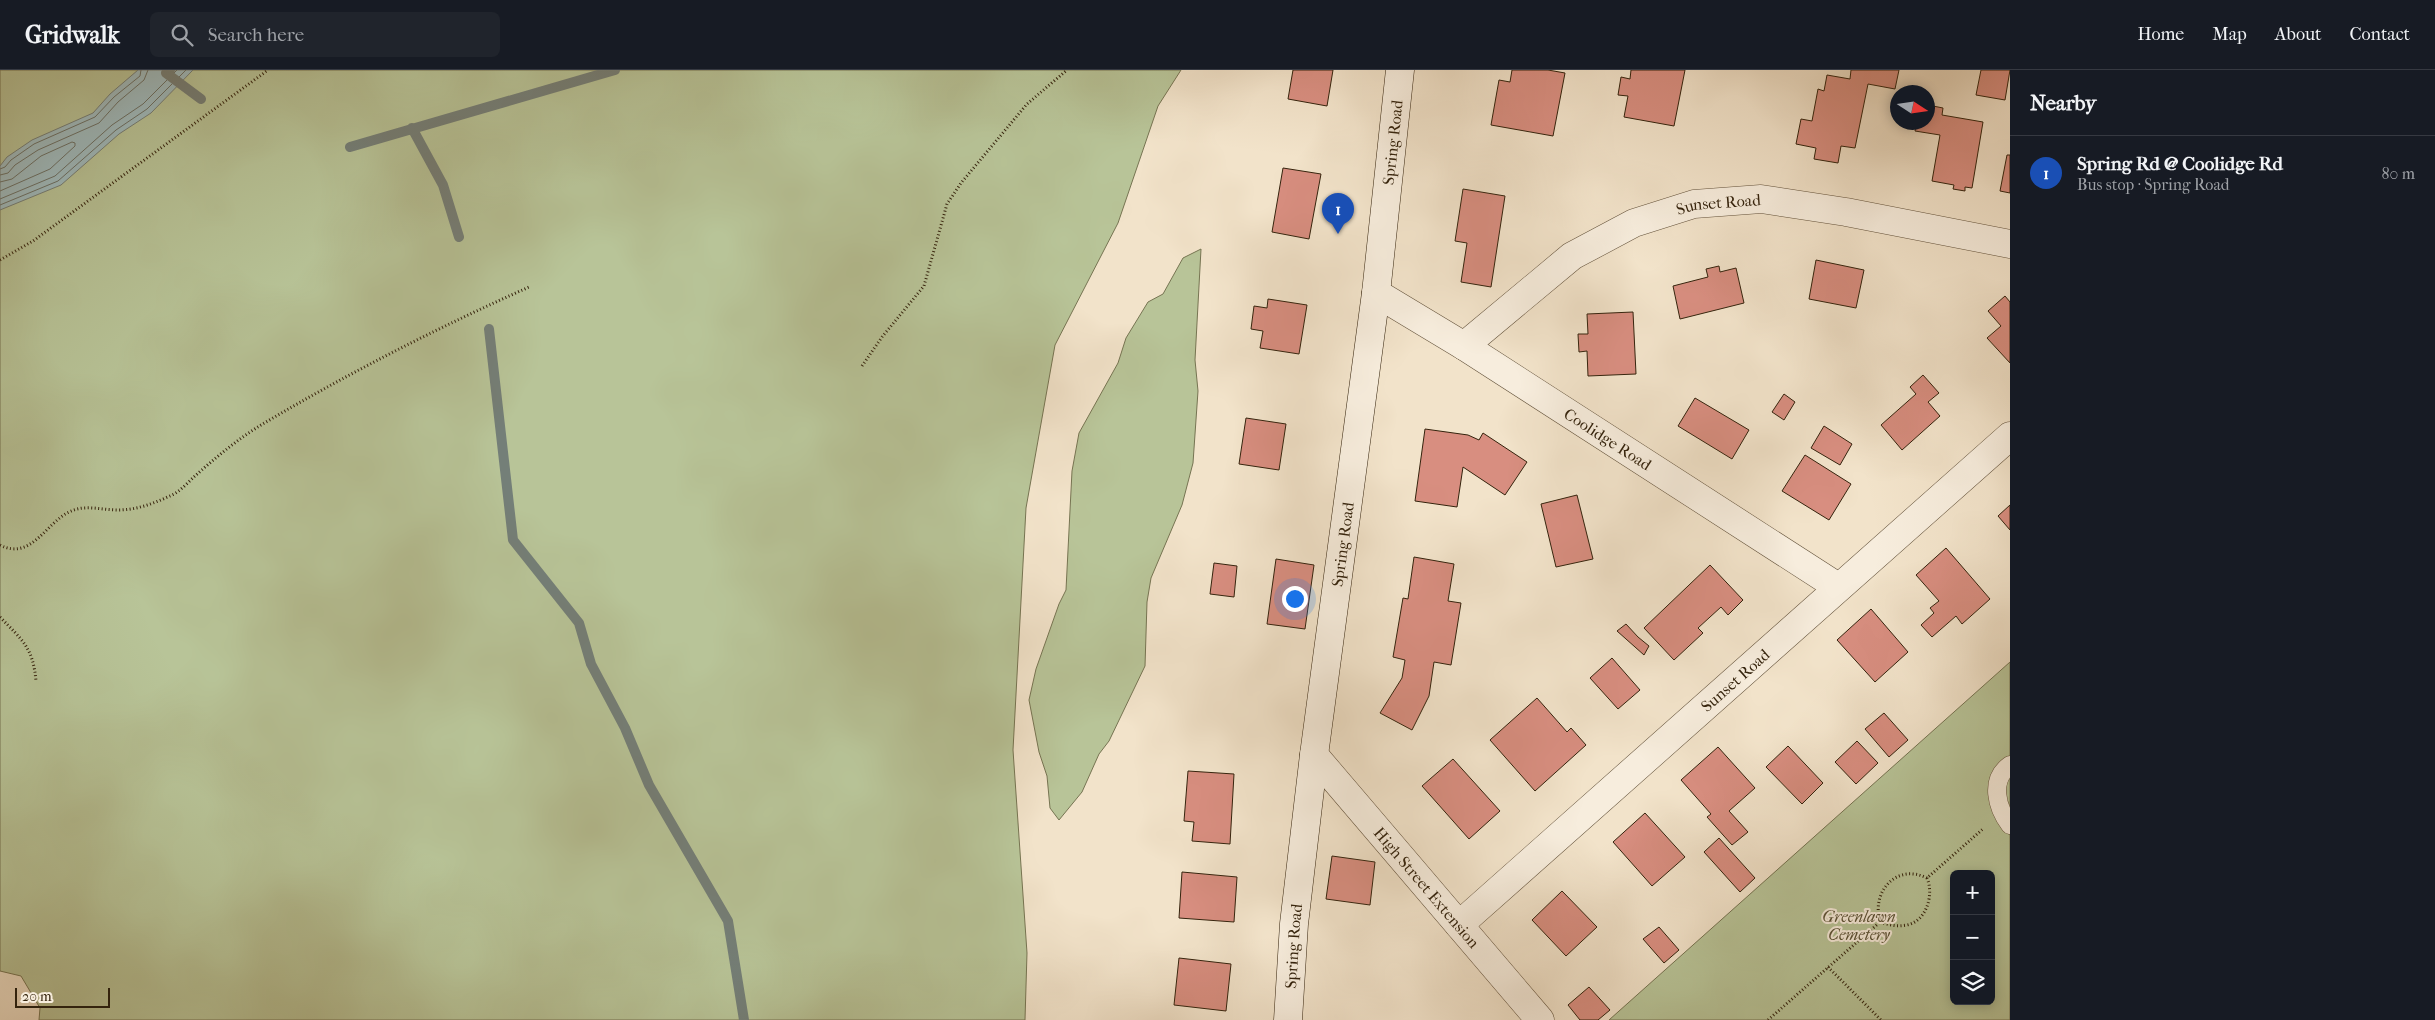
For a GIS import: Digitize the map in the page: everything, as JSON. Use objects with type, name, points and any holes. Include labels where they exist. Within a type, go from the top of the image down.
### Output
[{"type":"street","name":"Spring Road","points":[[1288,1020],[1294,924],[1314,755],[1376,292],[1400,70]]},
{"type":"street","name":"Sunset Road","points":[[1464,346],[1572,256],[1634,223],[1694,204],[1761,199],[1846,212],[2010,244]]},
{"type":"street","name":"Coolidge Road","points":[[1376,292],[1464,346],[1838,587]]},
{"type":"street","name":"Sunset Road","points":[[1459,925],[2010,436]]},
{"type":"street","name":"High Street Extension","points":[[1314,755],[1540,1020]]},
{"type":"lane","points":[[2006,819],[1996,792],[2003,770],[2010,765]]},
{"type":"path","points":[[0,260],[32,241],[268,70]]},
{"type":"path","points":[[862,366],[882,336],[924,286],[944,213],[961,183],[1027,104],[1067,70]]},
{"type":"path","points":[[0,545],[16,548],[31,545],[61,517],[71,511],[92,507],[129,510],[140,508],[174,494],[259,426],[434,330],[529,287]]},
{"type":"path","points":[[0,617],[28,647],[35,666],[36,681]]},
{"type":"path","points":[[1927,878],[2006,819]]},
{"type":"path","points":[[1916,873],[1927,878],[1931,888],[1929,903],[1921,917],[1908,925],[1893,926],[1880,922],[1876,909],[1879,894],[1888,883],[1901,876],[1916,873]]},
{"type":"path","points":[[1768,1020],[1880,922]]},
{"type":"path","points":[[1828,967],[1881,1020]]},
{"type":"green space","points":[[0,70],[1181,70],[1158,106],[1118,223],[1055,345],[1026,508],[1013,750],[1027,953],[1025,1020],[39,1020],[40,1008],[21,976],[0,971]]},
{"type":"green space","points":[[1201,249],[1195,360],[1198,391],[1193,463],[1182,505],[1151,578],[1147,602],[1145,666],[1109,741],[1099,754],[1082,792],[1059,820],[1050,808],[1047,776],[1039,752],[1029,700],[1036,669],[1059,604],[1066,590],[1072,471],[1079,433],[1118,363],[1126,338],[1148,302],[1163,294],[1183,258]]},
{"type":"green space","name":"Greenlawn Cemetery","points":[[2010,662],[2010,1020],[1609,1020]]},
{"type":"water","points":[[138,70],[193,70],[151,113],[119,134],[61,185],[0,210],[0,166],[7,157],[32,140],[93,113],[110,94]]},
{"type":"building","points":[[1293,70],[1333,70],[1327,106],[1288,99]]},
{"type":"building","points":[[1512,70],[1548,70],[1565,73],[1553,136],[1491,125],[1499,80],[1510,82]]},
{"type":"building","points":[[1631,70],[1685,70],[1674,126],[1624,117],[1628,96],[1618,95],[1621,77],[1630,79]]},
{"type":"building","points":[[1851,70],[1899,70],[1896,85],[1890,85],[1890,88],[1868,84],[1855,148],[1841,146],[1838,163],[1814,159],[1816,148],[1796,144],[1801,119],[1812,121],[1818,89],[1824,91],[1827,75],[1850,79]]},
{"type":"building","points":[[1981,70],[2010,70],[2005,100],[1976,95]]},
{"type":"building","points":[[1935,106],[1943,108],[1942,115],[1983,122],[1972,188],[1965,187],[1965,191],[1953,189],[1954,185],[1932,181],[1940,135],[1915,131],[1935,130]]},
{"type":"building","points":[[2007,155],[2010,155],[2010,193],[2000,191]]},
{"type":"building","points":[[1283,168],[1321,174],[1309,239],[1272,232]]},
{"type":"building","points":[[1463,189],[1505,196],[1491,287],[1461,282],[1467,243],[1455,241]]},
{"type":"building","points":[[1816,260],[1864,270],[1856,308],[1809,299]]},
{"type":"building","points":[[1719,266],[1720,272],[1736,268],[1744,303],[1680,319],[1673,286],[1708,277],[1706,269]]},
{"type":"building","points":[[2005,296],[2010,302],[2010,363],[1987,338],[2001,326],[1988,311]]},
{"type":"building","points":[[1268,299],[1307,305],[1299,354],[1260,348],[1263,331],[1251,329],[1254,306],[1267,308]]},
{"type":"building","points":[[1633,312],[1636,374],[1588,376],[1587,351],[1579,352],[1578,334],[1588,334],[1587,314]]},
{"type":"building","points":[[1923,375],[1939,393],[1928,402],[1940,416],[1902,450],[1881,425],[1916,394],[1910,387]]},
{"type":"building","points":[[1784,394],[1795,402],[1784,420],[1772,412]]},
{"type":"building","points":[[1695,398],[1749,430],[1732,459],[1678,426]]},
{"type":"building","points":[[1246,418],[1286,424],[1279,470],[1239,464]]},
{"type":"building","points":[[1824,426],[1852,444],[1840,465],[1811,448]]},
{"type":"building","points":[[1425,429],[1468,435],[1479,440],[1483,433],[1527,462],[1505,495],[1463,467],[1457,507],[1415,501]]},
{"type":"building","points":[[1805,455],[1851,484],[1829,520],[1782,491]]},
{"type":"building","points":[[1577,495],[1593,559],[1556,567],[1541,504]]},
{"type":"building","points":[[2010,505],[2010,530],[1998,516]]},
{"type":"building","points":[[1946,548],[1990,599],[1962,624],[1956,616],[1932,637],[1921,625],[1934,613],[1930,608],[1939,601],[1916,575]]},
{"type":"building","points":[[1414,557],[1454,564],[1448,601],[1461,603],[1451,665],[1434,662],[1429,696],[1412,730],[1380,713],[1402,678],[1405,660],[1393,657],[1403,598],[1408,599]]},
{"type":"building","points":[[1276,559],[1314,565],[1305,629],[1267,624]]},
{"type":"building","points":[[1214,563],[1237,566],[1234,597],[1210,594]]},
{"type":"building","points":[[1710,565],[1743,600],[1728,615],[1721,607],[1698,628],[1703,633],[1674,660],[1644,628]]},
{"type":"building","points":[[1871,609],[1908,652],[1875,682],[1837,640]]},
{"type":"building","points":[[1626,624],[1649,646],[1644,655],[1617,631]]},
{"type":"building","points":[[1612,658],[1640,690],[1618,709],[1590,678]]},
{"type":"building","points":[[1537,698],[1567,732],[1571,728],[1586,745],[1535,791],[1490,740]]},
{"type":"building","points":[[1884,713],[1908,740],[1889,757],[1865,729]]},
{"type":"building","points":[[1857,741],[1878,763],[1856,784],[1835,762]]},
{"type":"building","points":[[1788,746],[1823,783],[1802,804],[1766,767]]},
{"type":"building","points":[[1718,747],[1755,788],[1729,811],[1748,832],[1732,845],[1707,817],[1711,814],[1681,780]]},
{"type":"building","points":[[1453,759],[1500,811],[1469,839],[1422,786]]},
{"type":"building","points":[[1188,771],[1234,774],[1230,844],[1192,841],[1194,822],[1184,821]]},
{"type":"building","points":[[1645,813],[1685,857],[1652,886],[1613,842]]},
{"type":"building","points":[[1719,838],[1755,878],[1740,892],[1704,852]]},
{"type":"building","points":[[1332,856],[1375,862],[1370,905],[1326,899]]},
{"type":"building","points":[[1182,872],[1237,877],[1234,922],[1179,918]]},
{"type":"building","points":[[1562,891],[1597,927],[1566,956],[1532,920]]},
{"type":"building","points":[[1659,927],[1679,950],[1664,963],[1643,939]]},
{"type":"building","points":[[1179,958],[1231,964],[1226,1011],[1174,1005]]},
{"type":"building","points":[[1589,987],[1610,1010],[1598,1020],[1580,1020],[1568,1005]]},
{"type":"waterway","points":[[170,70],[166,73],[201,99]]},
{"type":"waterway","points":[[350,147],[615,70]]},
{"type":"waterway","points":[[412,128],[443,185],[459,237]]},
{"type":"waterway","points":[[489,329],[513,540],[579,623],[591,664],[625,728],[649,785],[728,921],[744,1020]]},
{"type":"place","name":"Spring Rd @ Coolidge Rd","points":[[1338,234]]}]
